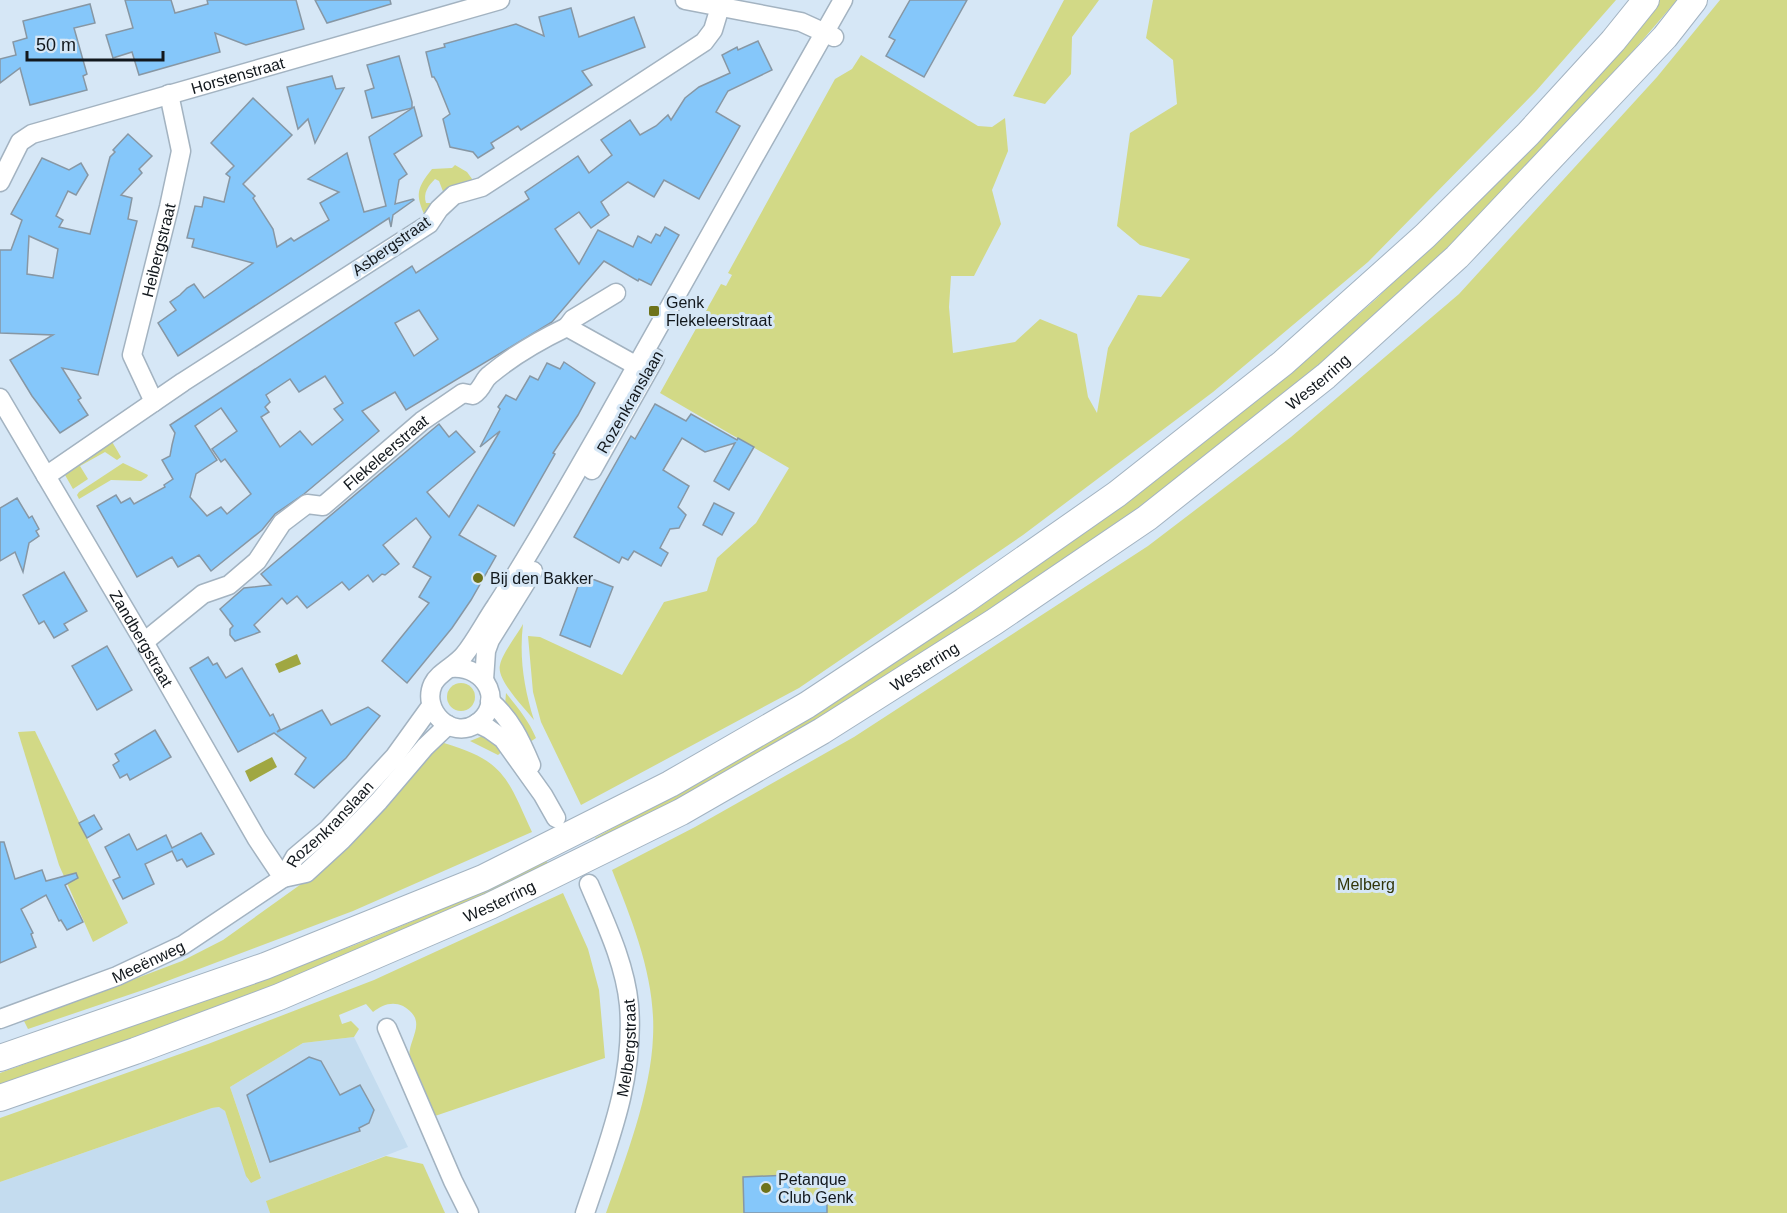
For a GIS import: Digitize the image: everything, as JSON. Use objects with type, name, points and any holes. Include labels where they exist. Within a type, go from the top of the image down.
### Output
[{"type":"highway","name":"Westerring","points":[[0,1059],[265,966],[483,878],[670,784],[807,705],[963,601],[1117,494],[1283,363],[1425,236],[1528,134],[1613,41],[1646,0]]},
{"type":"highway","name":"Westerring","points":[[0,1098],[279,997],[490,906],[681,812],[822,731],[994,622],[1147,518],[1326,376],[1457,257],[1665,37],[1694,0]]},
{"type":"street","name":"Horstenstraat","points":[[0,182],[20,142],[32,134],[501,0]]},
{"type":"street","points":[[685,0],[801,22],[830,35]]},
{"type":"street","name":"Rozenkranslaan","points":[[830,35],[843,0]]},
{"type":"street","name":"Rozenkranslaan","points":[[490,701],[489,689],[484,680],[486,651],[490,640],[535,568],[642,369],[830,35],[857,0]]},
{"type":"street","name":"Asbergstraat","points":[[46,476],[154,402],[429,224],[439,209],[454,195],[482,187],[704,42],[712,30],[720,7]]},
{"type":"street","name":"Heibergstraat","points":[[154,402],[132,355],[181,151],[169,94]]},
{"type":"street","points":[[616,293],[573,319],[567,327],[642,369]]},
{"type":"street","name":"Flekeleerstraat","points":[[144,642],[202,594],[229,585],[263,554],[282,523],[307,504],[323,506],[422,421],[463,393],[473,395],[481,389],[488,376],[533,343],[567,327]]},
{"type":"street","name":"Rozenkranslaan","points":[[283,878],[294,858],[327,830],[395,756],[431,706],[430,693],[433,682],[464,655],[525,562],[642,369]]},
{"type":"street","name":"Zandbergstraat","points":[[0,398],[257,839],[283,878]]},
{"type":"street","points":[[451,668],[462,667],[476,672],[484,680]]},
{"type":"street","points":[[431,706],[436,715],[448,725],[456,728],[468,727],[477,723],[487,712],[490,701],[512,725],[524,747],[543,795]]},
{"type":"street","points":[[477,723],[503,739],[543,795],[556,818]]},
{"type":"street","name":"Rozenkranslaan","points":[[283,878],[306,873],[364,816],[413,760],[448,725]]},
{"type":"street","name":"Meeënweg","points":[[0,1019],[117,976],[183,945],[283,878]]},
{"type":"street","name":"Melbergstraat","points":[[585,1213],[620,1111],[629,1054],[629,1004],[616,949],[589,884]]},
{"type":"street","points":[[387,1028],[469,1213]]},
{"type":"shaded area","points":[[297,654],[301,664],[279,673],[275,664]]},
{"type":"shaded area","points":[[272,757],[277,767],[250,782],[245,771]]},
{"type":"shaded area","points":[[354,1037],[408,1147],[267,1201],[270,1213],[0,1213],[0,1182],[219,1107],[225,1111],[248,1180],[261,1177],[230,1087],[303,1043]]},
{"type":"green space","points":[[1064,0],[1099,0],[1072,37],[1071,74],[1045,104],[1013,96]]},
{"type":"green space","points":[[1153,0],[1616,0],[1536,91],[1368,262],[1213,392],[1023,535],[799,688],[581,805],[541,722],[533,692],[528,636],[540,637],[622,675],[664,602],[707,591],[717,558],[756,523],[789,468],[660,393],[721,284],[726,286],[732,275],[728,273],[835,79],[852,69],[861,55],[978,126],[992,127],[1005,118],[1008,151],[992,190],[1001,224],[974,276],[951,276],[949,307],[953,353],[1015,342],[1040,319],[1077,334],[1088,397],[1097,413],[1108,348],[1138,295],[1161,297],[1190,259],[1140,245],[1117,226],[1130,133],[1177,104],[1173,60],[1146,38]]},
{"type":"green space","points":[[1660,0],[1677,0],[1579,114],[1464,233],[1381,311],[1295,386],[1136,511],[1065,563],[772,748],[597,842],[595,838],[774,739],[971,613],[1130,499],[1220,430],[1375,300],[1465,213]]},
{"type":"green space","name":"Melberg","points":[[1720,0],[1787,0],[1787,1213],[606,1213],[629,1149],[642,1103],[653,1037],[651,994],[642,952],[612,870],[695,827],[854,737],[1148,546],[1291,437],[1459,294],[1657,77]]},
{"type":"green space","points":[[455,165],[467,172],[475,183],[446,189],[444,194],[439,181],[435,179],[427,190],[425,199],[426,203],[436,203],[425,216],[419,196],[423,181],[432,169],[452,168]]},
{"type":"green space","points":[[111,440],[121,457],[117,460],[105,452],[80,466],[88,479],[73,489],[65,475],[69,468]]},
{"type":"green space","points":[[123,463],[148,475],[147,477],[141,481],[111,480],[79,499],[77,495],[79,492]]},
{"type":"green space","points":[[523,624],[523,672],[534,720],[507,686],[500,671],[504,656]]},
{"type":"green space","points":[[461,683],[471,687],[475,697],[471,707],[461,711],[451,707],[447,697],[451,687]]},
{"type":"green space","points":[[506,693],[523,715],[536,738],[530,742],[521,724],[505,705]]},
{"type":"green space","points":[[35,731],[128,923],[93,942],[59,865],[18,732]]},
{"type":"green space","points":[[485,735],[505,749],[498,755],[470,741]]},
{"type":"green space","points":[[444,743],[480,757],[502,774],[532,832],[353,911],[146,989],[28,1029],[24,1021],[182,961],[223,940],[311,877],[428,756]]},
{"type":"green space","points":[[547,861],[548,865],[462,905],[259,993],[0,1085],[0,1073],[244,987],[360,943]]},
{"type":"green space","points":[[563,893],[588,949],[599,990],[605,1058],[435,1116],[410,1060],[409,1053],[416,1025],[411,1012],[403,1006],[387,1004],[373,1012],[366,1004],[339,1015],[342,1024],[351,1021],[359,1029],[354,1037],[303,1043],[230,1087],[261,1178],[251,1183],[246,1176],[225,1111],[219,1107],[0,1182],[0,1118],[208,1044],[374,980]]},
{"type":"green space","points":[[386,1156],[423,1164],[445,1213],[270,1213],[266,1201]]},
{"type":"building","points":[[125,0],[171,0],[175,13],[208,4],[207,0],[296,0],[304,29],[246,45],[215,33],[220,52],[139,75],[132,52],[113,58],[106,35],[133,28]]},
{"type":"building","points":[[315,0],[390,0],[391,4],[327,23]]},
{"type":"building","points":[[910,0],[967,0],[924,77],[886,56],[895,40],[889,37]]},
{"type":"building","points":[[90,4],[95,23],[74,28],[87,74],[83,76],[87,90],[30,105],[20,68],[0,83],[0,59],[16,55],[13,42],[27,38],[23,21]]},
{"type":"building","points":[[571,8],[579,37],[634,17],[645,47],[582,71],[592,85],[521,130],[518,126],[491,143],[494,148],[478,158],[473,152],[450,147],[443,119],[450,114],[437,82],[432,77],[426,52],[445,47],[444,44],[516,24],[544,36],[539,17]]},
{"type":"building","points":[[758,41],[772,70],[728,91],[716,112],[740,126],[699,199],[664,180],[654,197],[628,182],[601,202],[609,215],[591,228],[579,212],[555,229],[579,264],[598,230],[633,247],[638,236],[651,243],[656,234],[660,236],[665,227],[679,235],[651,285],[639,279],[638,281],[604,261],[552,322],[406,410],[395,392],[362,411],[379,431],[304,494],[275,514],[262,530],[211,571],[199,555],[178,567],[172,557],[137,577],[97,506],[116,495],[121,503],[130,498],[134,504],[165,487],[164,485],[173,479],[162,460],[170,456],[175,433],[170,425],[412,266],[416,273],[529,199],[525,192],[578,156],[589,173],[612,155],[601,140],[630,120],[640,135],[656,126],[668,115],[671,120],[685,98],[699,87],[730,73],[722,55],[737,47],[738,50]],"holes":[[[419,310],[438,339],[414,356],[395,323]],[[325,376],[343,403],[334,409],[343,420],[312,445],[300,431],[280,447],[261,417],[269,412],[265,407],[270,402],[266,395],[290,379],[299,392]],[[221,408],[237,431],[212,449],[221,462],[225,459],[251,494],[227,514],[221,507],[207,516],[190,497],[196,474],[217,460],[195,426]]]},
{"type":"building","points":[[399,56],[412,108],[372,118],[365,91],[374,88],[367,65]]},
{"type":"building","points":[[332,76],[336,89],[344,88],[315,143],[308,119],[298,129],[287,87]]},
{"type":"building","points":[[253,98],[292,135],[243,184],[255,196],[253,198],[273,229],[277,247],[291,238],[294,241],[329,220],[320,203],[339,192],[308,179],[347,153],[364,212],[386,206],[369,137],[414,107],[422,136],[394,154],[407,174],[399,180],[395,204],[414,200],[393,215],[391,227],[389,218],[178,356],[158,323],[176,310],[170,302],[194,284],[204,298],[253,263],[192,247],[194,239],[187,238],[195,206],[202,207],[204,197],[224,202],[230,177],[226,174],[234,166],[211,143]]},
{"type":"building","points":[[128,134],[152,156],[139,169],[142,173],[121,195],[132,198],[128,219],[137,221],[98,375],[62,368],[81,398],[78,400],[88,415],[60,433],[32,396],[10,360],[53,335],[0,333],[0,250],[11,250],[22,220],[11,214],[42,158],[69,170],[81,163],[88,175],[76,195],[68,191],[56,216],[63,220],[59,227],[90,234],[110,157],[115,152],[113,150]],"holes":[[[29,236],[58,249],[53,278],[27,274]]]},
{"type":"building","points":[[564,362],[595,383],[578,415],[553,453],[555,454],[514,526],[478,505],[459,535],[496,556],[452,628],[407,683],[382,661],[429,603],[419,597],[431,577],[413,567],[431,537],[416,518],[383,545],[399,564],[385,575],[382,574],[373,582],[368,575],[349,590],[342,582],[307,608],[297,596],[287,604],[282,598],[254,625],[260,632],[235,641],[230,635],[230,629],[233,626],[220,609],[244,588],[271,585],[261,574],[439,424],[449,437],[456,431],[475,452],[427,492],[449,517],[500,431],[480,447],[506,395],[516,400],[530,376],[538,380],[547,363],[560,369]]},
{"type":"building","points":[[655,404],[686,421],[691,414],[754,447],[729,490],[714,481],[735,443],[705,452],[682,438],[663,470],[689,486],[678,507],[686,515],[679,528],[670,529],[660,548],[668,553],[661,566],[634,551],[628,560],[622,557],[619,563],[574,537],[631,436],[635,439]]},
{"type":"building","points":[[17,498],[29,518],[32,516],[39,529],[36,531],[39,536],[29,543],[23,572],[15,552],[0,561],[0,508]]},
{"type":"building","points":[[714,503],[734,513],[722,535],[703,525]]},
{"type":"building","points":[[64,572],[87,611],[64,624],[68,630],[54,638],[44,621],[39,624],[23,595]]},
{"type":"building","points":[[582,575],[613,587],[590,647],[560,635]]},
{"type":"building","points":[[107,646],[132,690],[97,710],[72,666]]},
{"type":"building","points":[[208,657],[213,665],[217,663],[226,678],[242,668],[270,716],[273,714],[280,729],[277,732],[322,710],[331,725],[368,707],[380,716],[346,758],[314,788],[295,774],[306,758],[274,733],[238,752],[190,668]]},
{"type":"building","points":[[155,730],[171,757],[130,780],[127,774],[120,778],[113,765],[119,761],[115,754]]},
{"type":"building","points":[[94,815],[102,829],[87,838],[79,823]]},
{"type":"building","points":[[201,833],[214,854],[187,867],[182,859],[177,861],[172,851],[145,864],[154,884],[123,899],[113,880],[120,877],[105,847],[129,834],[137,850],[166,835],[172,848]]},
{"type":"building","points":[[0,842],[4,842],[15,879],[42,870],[46,881],[76,873],[78,878],[65,885],[83,922],[67,930],[61,920],[59,921],[46,895],[21,909],[33,933],[31,934],[36,947],[0,963]]},
{"type":"building","points":[[309,1057],[321,1061],[340,1095],[360,1085],[374,1110],[369,1123],[359,1128],[360,1131],[270,1162],[247,1095]]},
{"type":"building","name":"Petanque Club Genk","points":[[789,1175],[790,1199],[827,1197],[827,1213],[744,1213],[743,1177]]},
{"type":"place","name":"Genk Flekeleerstraat","points":[[654,311]]},
{"type":"place","name":"Bij den Bakker","points":[[478,578]]},
{"type":"place","name":"Petanque Club Genk","points":[[766,1188]]}]
